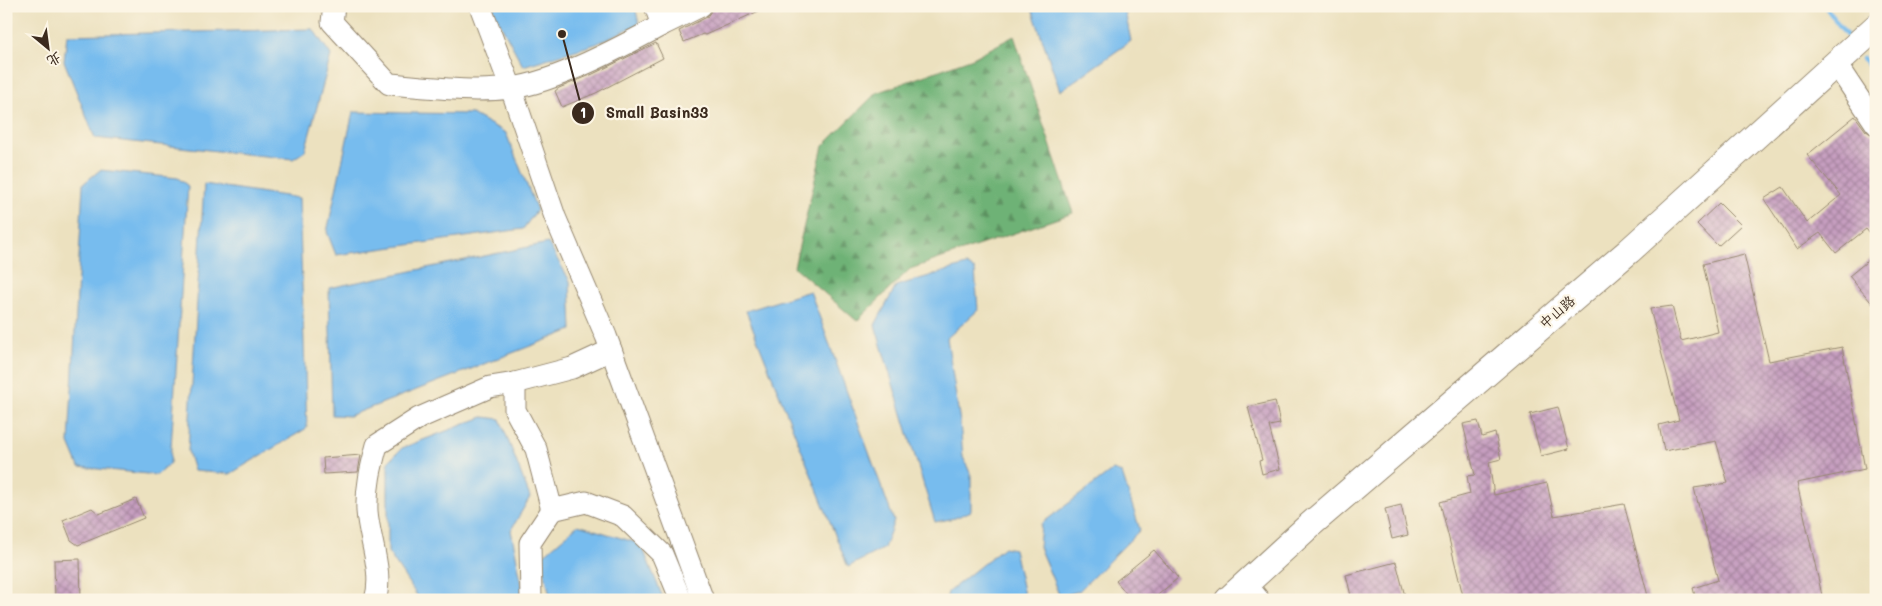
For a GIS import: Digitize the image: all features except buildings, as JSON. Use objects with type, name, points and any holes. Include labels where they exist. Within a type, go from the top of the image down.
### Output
[{"type":"main road","name":"中山路","points":[[1242,595],[1310,525],[1628,251],[1876,27]]},
{"type":"street","points":[[334,6],[332,22],[389,84],[452,89],[512,88],[538,81],[578,66],[631,42],[658,16],[700,6]]},
{"type":"street","points":[[480,6],[512,88],[555,217],[611,350],[703,600]]},
{"type":"street","points":[[1836,64],[1876,124]]},
{"type":"street","points":[[375,600],[378,579],[367,510],[369,472],[377,445],[419,418],[490,387],[515,383],[572,368],[611,350]]},
{"type":"street","points":[[515,383],[515,410],[536,449],[552,510]]},
{"type":"street","points":[[531,600],[530,543],[552,510],[586,502],[623,516],[662,554],[681,600]]},
{"type":"green space","points":[[1014,36],[1073,213],[910,269],[857,321],[794,267],[823,146],[876,93],[973,58]]},
{"type":"water","points":[[493,6],[635,6],[639,24],[596,44],[523,66],[495,14]]},
{"type":"water","points":[[1031,6],[1124,6],[1131,41],[1060,91]]},
{"type":"water","points":[[313,29],[331,55],[305,151],[293,159],[95,138],[64,61],[67,35]]},
{"type":"water","points":[[353,112],[472,114],[506,133],[537,210],[523,229],[336,255],[327,232]]},
{"type":"water","points":[[100,170],[178,178],[188,186],[170,463],[157,475],[79,467],[69,443],[83,184]]},
{"type":"water","points":[[204,184],[299,198],[307,428],[230,474],[194,471],[188,451]]},
{"type":"water","points":[[548,243],[570,281],[572,330],[349,416],[332,415],[329,288]]},
{"type":"water","points":[[966,265],[975,270],[978,310],[947,338],[960,422],[963,457],[971,475],[971,511],[955,518],[935,522],[875,325],[896,286]]},
{"type":"water","points":[[810,291],[894,521],[884,548],[848,567],[746,311]]},
{"type":"water","points":[[483,417],[500,419],[530,497],[511,530],[524,596],[522,600],[420,600],[388,552],[388,462],[402,448]]},
{"type":"water","points":[[1113,470],[1122,473],[1140,530],[1079,591],[1060,597],[1039,547],[1041,524]]},
{"type":"water","points":[[578,525],[641,544],[664,600],[551,600],[541,557]]},
{"type":"water","points":[[1004,547],[1014,549],[1025,600],[946,600],[948,592]]},
{"type":"waterway","points":[[1825,6],[1847,36]]},
{"type":"waterway","points":[[1863,58],[1876,76]]},
{"type":"place","name":"Small Basin33","points":[[562,34]]}]
